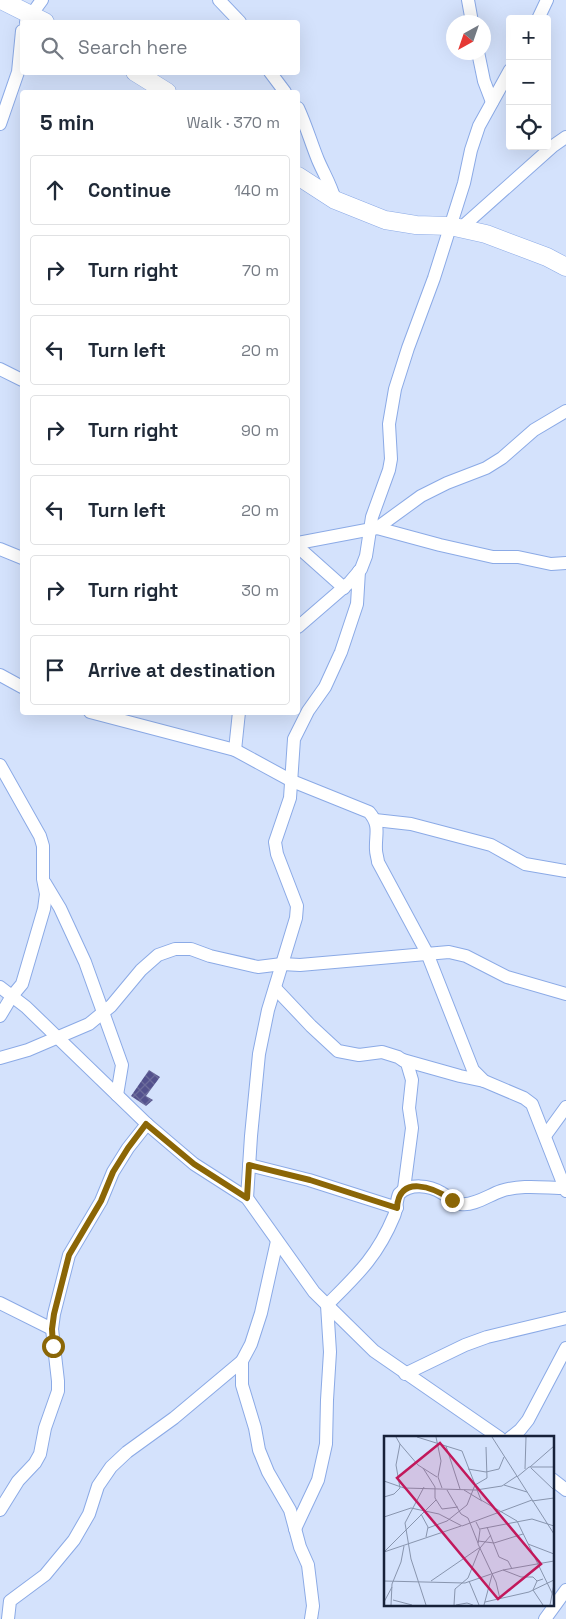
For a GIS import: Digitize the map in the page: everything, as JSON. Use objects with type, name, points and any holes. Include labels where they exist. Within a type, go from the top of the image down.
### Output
[{"type":"street","points":[[2,0],[27,20]]},
{"type":"street","points":[[32,20],[42,0]]},
{"type":"street","points":[[218,0],[238,20]]},
{"type":"street","points":[[468,0],[471,15]]},
{"type":"street","points":[[540,15],[547,0]]},
{"type":"street","points":[[480,60],[484,81],[492,102]]},
{"type":"street","points":[[0,124],[20,64]]},
{"type":"street","points":[[140,75],[163,90]]},
{"type":"street","points":[[272,75],[284,90]]},
{"type":"street","points":[[300,625],[344,588],[359,571],[366,556],[373,528],[376,503],[389,470],[391,459],[389,424],[395,389],[434,278],[456,227],[471,150],[479,126],[506,77]]},
{"type":"street","points":[[300,113],[318,160],[331,185],[335,200]]},
{"type":"street","points":[[456,227],[566,137]]},
{"type":"street","points":[[300,177],[335,200],[385,220],[416,225],[456,227],[486,234],[520,246],[566,267]]},
{"type":"street","points":[[0,369],[20,379]]},
{"type":"street","points":[[300,543],[373,528],[421,496],[446,483],[486,468],[502,458],[534,430],[566,411]]},
{"type":"street","points":[[373,528],[493,557],[518,557],[551,564],[566,563]]},
{"type":"street","points":[[0,549],[20,557]]},
{"type":"street","points":[[300,549],[344,588]]},
{"type":"street","points":[[247,1198],[259,1054],[268,1010],[296,918],[297,906],[277,854],[275,842],[290,798],[294,739],[308,711],[325,687],[341,652],[357,604],[359,571]]},
{"type":"street","points":[[0,675],[20,686]]},
{"type":"street","points":[[101,715],[235,750],[292,781],[369,812],[377,825],[376,851],[378,862],[427,953],[473,1070],[484,1081]]},
{"type":"street","points":[[235,750],[239,715]]},
{"type":"street","points":[[0,765],[44,846],[43,880],[46,894],[44,909],[22,984],[0,1016]]},
{"type":"street","points":[[375,820],[411,824],[491,844],[525,864],[566,871]]},
{"type":"street","points":[[43,880],[60,908],[85,962],[122,1064],[117,1095]]},
{"type":"street","points":[[0,1058],[28,1050],[88,1024],[103,1013],[141,970],[158,955],[175,949],[191,949],[210,956],[258,967],[449,952],[458,954],[507,977],[566,994]]},
{"type":"street","points":[[22,984],[26,1006]]},
{"type":"street","points":[[0,987],[26,1006],[146,1124],[194,1164],[247,1198],[314,1292],[374,1351],[498,1436]]},
{"type":"street","points":[[275,988],[311,1026],[338,1050],[359,1054],[382,1052],[403,1060],[484,1081],[524,1098],[532,1104],[565,1189],[529,1186],[508,1189],[470,1204],[461,1204],[442,1193],[425,1187],[410,1186],[404,1189]]},
{"type":"street","points":[[295,1529],[318,1480],[326,1444],[326,1400],[330,1352],[327,1305],[373,1257],[397,1208],[397,1199],[404,1189],[412,1128],[409,1108],[412,1088],[410,1070],[403,1060]]},
{"type":"street","points":[[545,1136],[566,1106]]},
{"type":"street","points":[[0,1510],[18,1482],[40,1454],[58,1391],[52,1329],[69,1255],[101,1201],[113,1172],[146,1124]]},
{"type":"street","points":[[249,1165],[310,1180],[397,1208]]},
{"type":"street","points":[[8,1619],[5,1605],[44,1575],[74,1540],[88,1514],[98,1486],[111,1467],[174,1418],[242,1361],[251,1344],[261,1313],[278,1242]]},
{"type":"street","points":[[0,1304],[52,1329]]},
{"type":"street","points":[[405,1374],[487,1336],[566,1318]]},
{"type":"street","points":[[512,1436],[528,1420],[566,1348]]},
{"type":"street","points":[[242,1361],[242,1385],[255,1428],[259,1450],[263,1462],[290,1510],[300,1546],[308,1565],[312,1588],[313,1606],[311,1619]]},
{"type":"street","points":[[554,1481],[566,1490]]},
{"type":"street","points":[[545,1619],[566,1590]]},
{"type":"building","points":[[149,1070],[160,1077],[146,1096],[153,1100],[146,1106],[131,1096]]},
{"type":"route","points":[[53,1346],[52,1329],[54,1314],[69,1255],[101,1201],[113,1172],[146,1124],[194,1164],[247,1198],[249,1165],[310,1180],[397,1208],[399,1194],[410,1186],[437,1190],[452,1200]]}]
